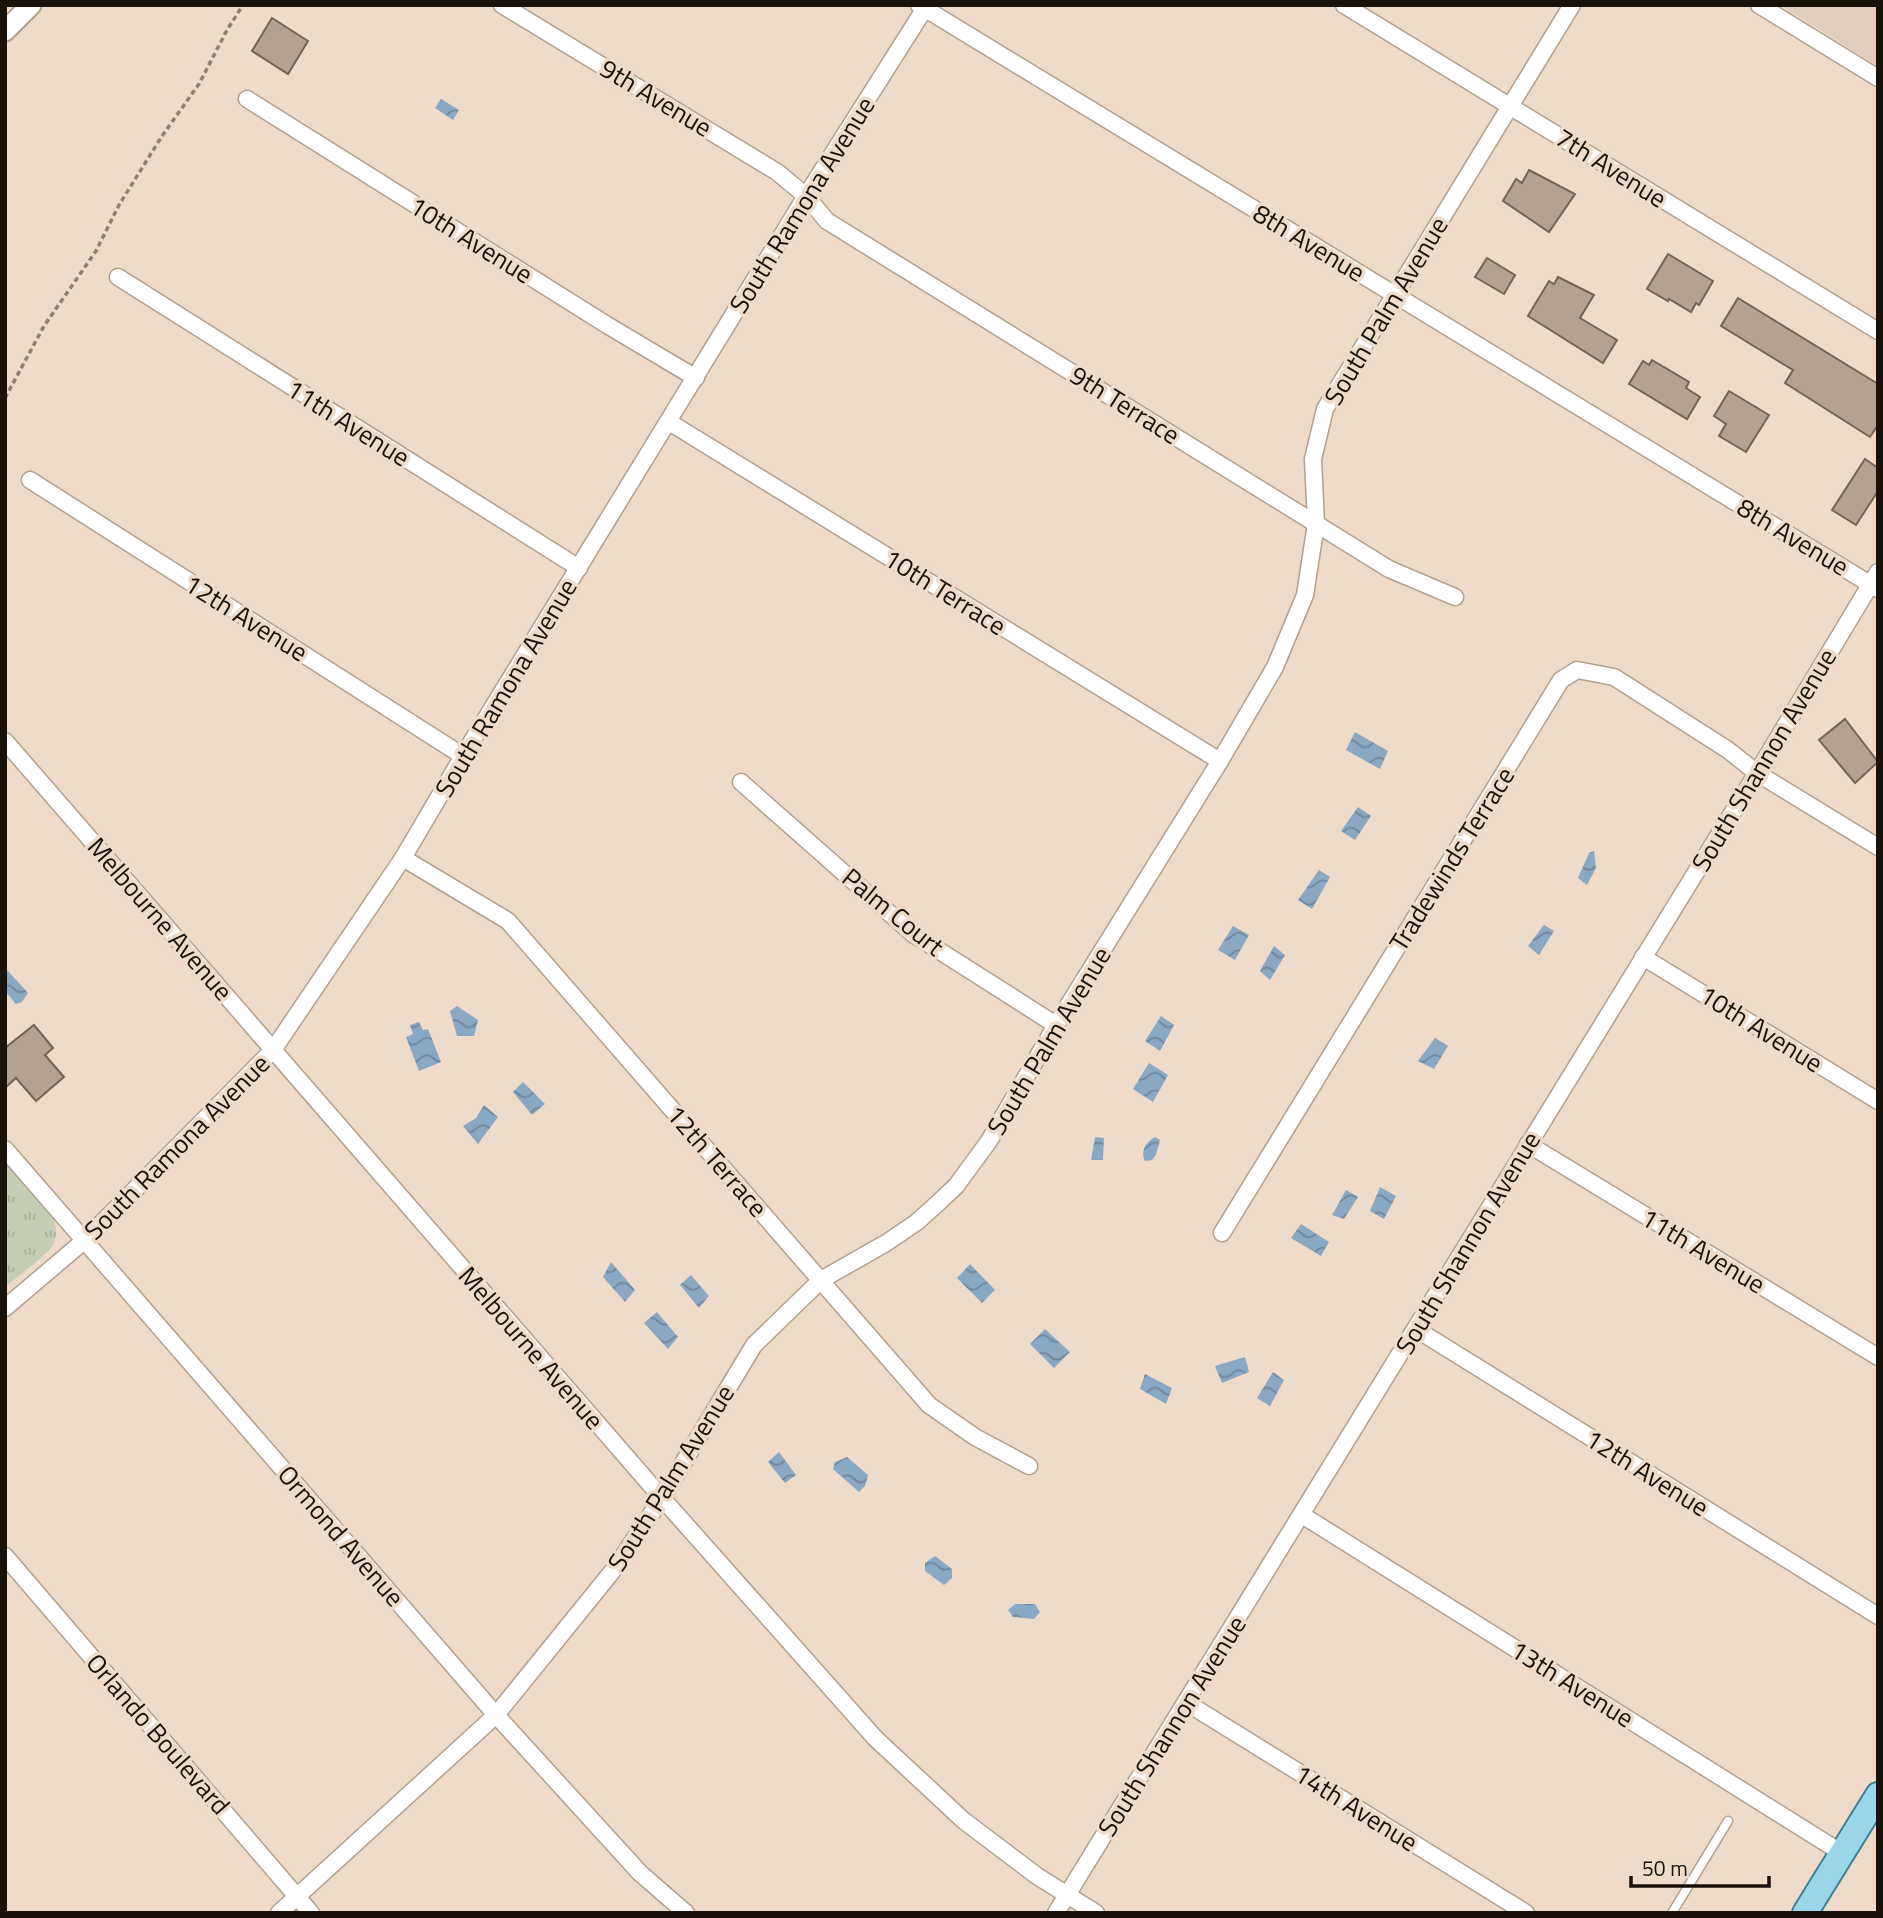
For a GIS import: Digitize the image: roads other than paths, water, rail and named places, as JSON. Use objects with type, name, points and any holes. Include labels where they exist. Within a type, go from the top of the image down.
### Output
[{"type":"main road","points":[[1805,1913],[1878,1795]]},
{"type":"street","points":[[5,30],[32,5]]},
{"type":"street","name":"9th Avenue","points":[[502,5],[778,172],[806,196]]},
{"type":"street","name":"7th Avenue","points":[[1344,5],[1878,331]]},
{"type":"street","name":"South Palm Avenue","points":[[279,1913],[496,1715],[615,1568],[662,1498],[754,1345],[821,1280],[917,1222],[956,1186],[989,1141],[1056,1025],[1220,761],[1275,667],[1306,595],[1316,524],[1313,459],[1325,409],[1572,5]]},
{"type":"street","points":[[1759,5],[1878,78]]},
{"type":"street","name":"South Ramona Avenue","points":[[5,1308],[85,1240],[273,1050],[403,858],[924,6]]},
{"type":"street","name":"8th Avenue","points":[[924,6],[1396,296],[1875,582]]},
{"type":"street","name":"10th Avenue","points":[[247,99],[696,378]]},
{"type":"street","name":"9th Terrace","points":[[806,196],[827,222],[1390,569],[1455,597]]},
{"type":"street","name":"11th Avenue","points":[[118,277],[579,568]]},
{"type":"street","name":"10th Terrace","points":[[669,422],[1220,761]]},
{"type":"street","name":"12th Avenue","points":[[30,481],[463,756]]},
{"type":"street","name":"South Shannon Avenue","points":[[1056,1913],[1875,582]]},
{"type":"street","name":"Tradewinds Terrace","points":[[1222,1233],[1561,680],[1577,670],[1614,677],[1728,750],[1757,774]]},
{"type":"street","name":"Melbourne Avenue","points":[[5,741],[662,1498],[901,1764],[963,1820],[1037,1876],[1096,1913]]},
{"type":"street","points":[[1757,774],[1878,847]]},
{"type":"street","name":"Palm Court","points":[[741,782],[913,934],[1056,1025]]},
{"type":"street","name":"12th Terrace","points":[[403,858],[508,921],[929,1405],[975,1437],[1029,1466]]},
{"type":"street","name":"10th Avenue","points":[[1643,957],[1878,1101]]},
{"type":"street","name":"11th Avenue","points":[[1528,1144],[1878,1357]]},
{"type":"street","name":"Ormond Avenue","points":[[5,1149],[496,1715],[640,1873],[686,1913]]},
{"type":"street","name":"12th Avenue","points":[[1416,1329],[1878,1616]]},
{"type":"street","name":"13th Avenue","points":[[1302,1515],[1842,1853]]},
{"type":"street","name":"Orlando Boulevard","points":[[5,1556],[311,1913]]},
{"type":"street","name":"14th Avenue","points":[[1187,1703],[1526,1913]]},
{"type":"lane","points":[[1672,1913],[1728,1821]]},
{"type":"water","points":[[441,99],[459,110],[453,120],[435,108]]},
{"type":"water","points":[[1355,732],[1388,751],[1380,769],[1346,750]]},
{"type":"water","points":[[1358,807],[1371,816],[1355,840],[1341,831]]},
{"type":"water","points":[[1594,851],[1596,868],[1587,885],[1578,878],[1589,853]]},
{"type":"water","points":[[1319,870],[1330,877],[1312,909],[1298,900]]},
{"type":"water","points":[[1544,925],[1554,931],[1539,955],[1528,946]]},
{"type":"water","points":[[1233,926],[1249,935],[1235,960],[1218,950]]},
{"type":"water","points":[[1274,946],[1285,955],[1270,980],[1260,971]]},
{"type":"water","points":[[8,971],[28,993],[22,1002],[16,1004],[5,991],[5,973]]},
{"type":"water","points":[[457,1006],[478,1020],[474,1036],[457,1036],[450,1011]]},
{"type":"water","points":[[1161,1016],[1174,1025],[1160,1051],[1145,1041]]},
{"type":"water","points":[[419,1022],[423,1030],[428,1029],[441,1062],[419,1071],[406,1037],[413,1034],[410,1025]]},
{"type":"water","points":[[1435,1038],[1448,1046],[1434,1069],[1418,1061]]},
{"type":"water","points":[[1149,1063],[1168,1075],[1153,1102],[1133,1089]]},
{"type":"water","points":[[523,1082],[545,1104],[532,1115],[513,1092]]},
{"type":"water","points":[[484,1105],[498,1117],[478,1144],[463,1126],[476,1118]]},
{"type":"water","points":[[1095,1137],[1104,1138],[1103,1160],[1091,1160]]},
{"type":"water","points":[[1155,1137],[1160,1140],[1156,1155],[1152,1160],[1145,1161],[1145,1147]]},
{"type":"water","points":[[1380,1187],[1396,1196],[1384,1219],[1370,1211]]},
{"type":"water","points":[[1346,1190],[1358,1197],[1344,1219],[1332,1215]]},
{"type":"water","points":[[1301,1224],[1329,1242],[1321,1256],[1291,1238]]},
{"type":"water","points":[[611,1262],[635,1290],[625,1302],[603,1277]]},
{"type":"water","points":[[970,1264],[995,1290],[982,1303],[957,1278]]},
{"type":"water","points":[[691,1275],[709,1296],[699,1308],[680,1285]]},
{"type":"water","points":[[657,1312],[678,1337],[668,1349],[644,1323]]},
{"type":"water","points":[[1045,1329],[1070,1352],[1054,1368],[1030,1344]]},
{"type":"water","points":[[1245,1357],[1249,1372],[1222,1383],[1215,1366]]},
{"type":"water","points":[[1273,1372],[1284,1380],[1270,1406],[1257,1398]]},
{"type":"water","points":[[1145,1374],[1172,1388],[1166,1404],[1140,1389]]},
{"type":"water","points":[[779,1452],[796,1475],[785,1483],[768,1462]]},
{"type":"water","points":[[847,1457],[868,1475],[865,1486],[859,1492],[833,1469],[835,1462]]},
{"type":"water","points":[[935,1556],[952,1569],[952,1578],[944,1585],[925,1571],[925,1563]]},
{"type":"water","points":[[1015,1604],[1035,1604],[1040,1612],[1034,1619],[1013,1617],[1008,1610]]}]
